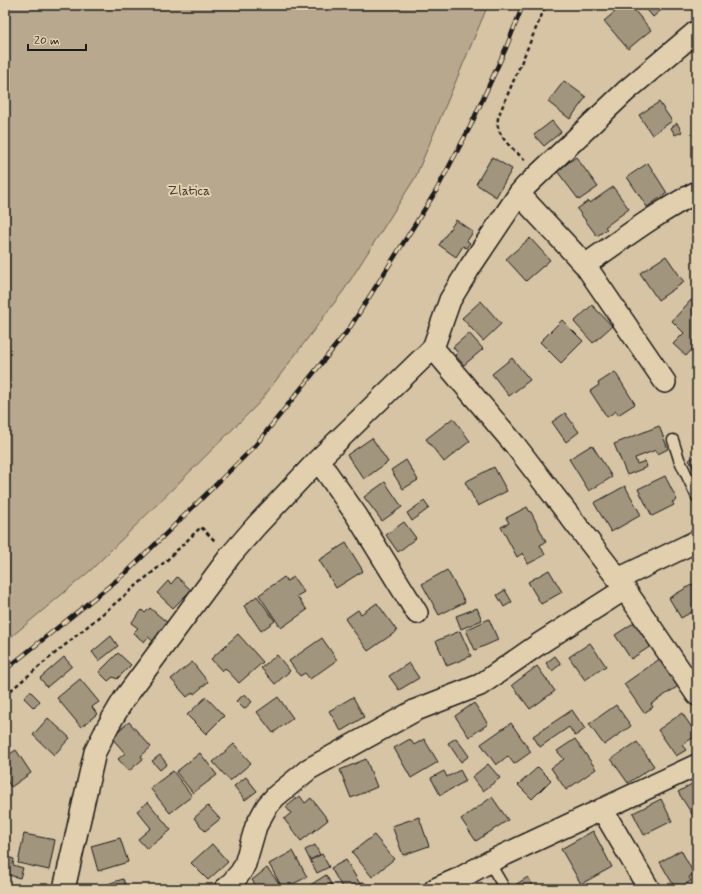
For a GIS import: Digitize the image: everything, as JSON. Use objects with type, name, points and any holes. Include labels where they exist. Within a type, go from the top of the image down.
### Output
[{"type":"street","points":[[64,889],[95,752],[124,699],[230,556],[256,526],[318,460],[433,348],[450,300],[470,267],[519,194],[539,173],[626,91],[697,31]]},
{"type":"street","points":[[585,265],[642,226],[685,198],[697,192]]},
{"type":"street","points":[[519,194],[585,265],[665,382]]},
{"type":"street","points":[[433,348],[515,445],[621,584],[697,695]]},
{"type":"street","points":[[318,460],[357,516],[417,613]]},
{"type":"street","points":[[225,889],[238,876],[243,868],[256,826],[267,806],[276,796],[309,769],[416,710],[480,685],[621,584],[697,541]]},
{"type":"street","points":[[435,889],[460,878],[489,862],[697,765]]},
{"type":"street","points":[[602,810],[649,889]]},
{"type":"lane","points":[[673,440],[679,459],[697,497]]},
{"type":"lane","points":[[489,862],[505,889]]},
{"type":"path","points":[[539,173],[514,151],[502,136],[498,127],[498,117],[546,5]]},
{"type":"path","points":[[5,695],[166,561],[201,526],[230,556]]},
{"type":"green space","name":"Zlatica","points":[[5,5],[488,5],[415,178],[344,290],[259,403],[91,570],[5,642]]},
{"type":"building","points":[[623,5],[630,5],[651,30],[628,49],[604,21]]},
{"type":"building","points":[[643,5],[667,5],[653,17]]},
{"type":"building","points":[[564,81],[586,97],[570,119],[548,102]]},
{"type":"building","points":[[659,102],[672,121],[652,135],[639,115]]},
{"type":"building","points":[[552,121],[561,132],[544,146],[534,135]]},
{"type":"building","points":[[677,123],[682,132],[675,135],[671,128]]},
{"type":"building","points":[[492,157],[512,169],[496,197],[476,184]]},
{"type":"building","points":[[576,157],[598,187],[579,200],[557,171]]},
{"type":"building","points":[[648,163],[667,193],[647,207],[627,177]]},
{"type":"building","points":[[613,187],[629,209],[605,227],[607,229],[597,236],[577,209],[588,201],[590,203]]},
{"type":"building","points":[[456,220],[473,232],[467,241],[470,243],[466,248],[463,246],[456,257],[439,245]]},
{"type":"building","points":[[530,238],[550,260],[526,281],[506,259]]},
{"type":"building","points":[[666,256],[684,282],[658,300],[640,273]]},
{"type":"building","points":[[691,300],[697,305],[697,344],[686,356],[673,344],[684,333],[672,321]]},
{"type":"building","points":[[481,301],[501,324],[483,341],[462,318]]},
{"type":"building","points":[[592,305],[612,326],[593,343],[574,322]]},
{"type":"building","points":[[562,320],[583,341],[561,363],[540,342]]},
{"type":"building","points":[[469,333],[483,349],[464,365],[455,355],[458,353],[453,347]]},
{"type":"building","points":[[512,358],[530,380],[509,396],[492,374]]},
{"type":"building","points":[[615,372],[635,404],[618,415],[616,411],[607,417],[590,391],[599,385],[598,383]]},
{"type":"building","points":[[565,413],[579,432],[566,442],[552,422]]},
{"type":"building","points":[[453,418],[470,441],[444,462],[426,439]]},
{"type":"building","points":[[659,426],[668,449],[658,454],[656,450],[635,458],[637,464],[645,461],[647,467],[627,475],[614,444]]},
{"type":"building","points":[[372,438],[388,462],[364,479],[347,455]]},
{"type":"building","points":[[592,445],[612,477],[589,491],[569,459]]},
{"type":"building","points":[[697,455],[697,475],[689,460]]},
{"type":"building","points":[[406,460],[418,480],[403,489],[391,470]]},
{"type":"building","points":[[494,467],[507,491],[478,506],[465,482]]},
{"type":"building","points":[[665,476],[677,500],[672,502],[674,505],[652,516],[638,489]]},
{"type":"building","points":[[385,482],[402,507],[382,521],[364,497]]},
{"type":"building","points":[[625,486],[641,515],[611,532],[594,503]]},
{"type":"building","points":[[424,501],[429,508],[412,521],[407,513]]},
{"type":"building","points":[[527,507],[546,542],[540,545],[545,555],[528,564],[523,553],[517,557],[501,527],[509,523],[506,518]]},
{"type":"building","points":[[404,522],[416,538],[398,552],[386,535]]},
{"type":"building","points":[[346,543],[363,571],[336,588],[319,560]]},
{"type":"building","points":[[447,570],[465,602],[439,615],[422,584]]},
{"type":"building","points":[[549,570],[562,592],[541,604],[528,582]]},
{"type":"building","points":[[177,577],[191,590],[173,608],[157,593],[168,581],[171,584]]},
{"type":"building","points":[[284,577],[287,581],[293,577],[304,592],[297,596],[307,610],[281,628],[259,595]]},
{"type":"building","points":[[693,584],[697,590],[697,609],[681,618],[669,598]]},
{"type":"building","points":[[505,590],[512,602],[504,607],[497,595]]},
{"type":"building","points":[[257,596],[275,621],[261,631],[244,606]]},
{"type":"building","points":[[377,603],[397,631],[368,651],[345,619],[358,610],[361,614]]},
{"type":"building","points":[[150,608],[169,624],[154,642],[148,637],[144,642],[133,633],[138,628],[131,623],[142,610],[145,613]]},
{"type":"building","points":[[477,608],[482,620],[461,629],[456,616]]},
{"type":"building","points":[[489,619],[498,640],[475,650],[466,630]]},
{"type":"building","points":[[635,622],[651,646],[631,659],[615,635]]},
{"type":"building","points":[[460,631],[471,656],[447,666],[436,641]]},
{"type":"building","points":[[238,634],[263,662],[239,683],[225,668],[222,671],[211,659]]},
{"type":"building","points":[[111,636],[118,646],[99,661],[92,652]]},
{"type":"building","points":[[322,638],[337,660],[310,679],[305,673],[300,676],[289,661]]},
{"type":"building","points":[[590,643],[606,666],[585,680],[569,657]]},
{"type":"building","points":[[118,653],[131,665],[117,679],[113,677],[108,681],[99,672]]},
{"type":"building","points":[[277,655],[290,671],[275,684],[261,668]]},
{"type":"building","points":[[555,656],[561,664],[552,671],[546,663]]},
{"type":"building","points":[[64,657],[72,666],[47,687],[40,678]]},
{"type":"building","points":[[661,658],[680,685],[651,704],[653,707],[644,713],[624,684]]},
{"type":"building","points":[[192,662],[208,682],[194,694],[193,692],[187,697],[171,679]]},
{"type":"building","points":[[409,663],[419,678],[399,690],[389,676]]},
{"type":"building","points":[[537,666],[555,691],[530,709],[512,685]]},
{"type":"building","points":[[80,679],[99,702],[92,707],[97,714],[81,727],[57,698]]},
{"type":"building","points":[[30,691],[40,701],[34,708],[24,698]]},
{"type":"building","points":[[245,694],[252,702],[244,709],[236,701]]},
{"type":"building","points":[[206,697],[224,716],[206,734],[187,715]]},
{"type":"building","points":[[278,697],[293,718],[273,733],[257,712]]},
{"type":"building","points":[[353,697],[364,717],[341,731],[329,711]]},
{"type":"building","points":[[474,703],[488,724],[469,737],[455,716]]},
{"type":"building","points":[[616,705],[631,726],[604,745],[589,724]]},
{"type":"building","points":[[572,710],[585,729],[575,736],[569,727],[540,747],[533,736]]},
{"type":"building","points":[[682,713],[697,735],[682,745],[686,750],[676,756],[658,730]]},
{"type":"building","points":[[48,718],[70,738],[54,755],[33,735]]},
{"type":"building","points":[[129,722],[151,747],[141,756],[143,759],[129,771],[118,759],[125,753],[111,737]]},
{"type":"building","points":[[511,723],[531,752],[514,764],[508,756],[496,765],[481,744]]},
{"type":"building","points":[[456,738],[469,756],[461,762],[448,743]]},
{"type":"building","points":[[410,739],[414,745],[424,739],[438,762],[411,778],[394,748]]},
{"type":"building","points":[[575,739],[596,769],[566,790],[551,768],[564,759],[557,751]]},
{"type":"building","points":[[637,742],[654,766],[628,783],[611,759]]},
{"type":"building","points":[[234,744],[251,763],[230,781],[213,762]]},
{"type":"building","points":[[16,750],[31,773],[11,787],[5,778],[5,757]]},
{"type":"building","points":[[200,753],[217,775],[193,793],[176,772]]},
{"type":"building","points":[[160,755],[167,764],[160,770],[152,761]]},
{"type":"building","points":[[366,759],[377,787],[351,798],[340,770]]},
{"type":"building","points":[[488,764],[500,778],[483,791],[472,777]]},
{"type":"building","points":[[538,767],[551,780],[532,799],[518,785]]},
{"type":"building","points":[[460,770],[466,781],[440,795],[431,778],[444,771],[447,777]]},
{"type":"building","points":[[173,771],[192,796],[170,813],[150,788]]},
{"type":"building","points":[[246,777],[257,791],[245,800],[234,786]]},
{"type":"building","points":[[697,781],[697,811],[692,814],[678,792]]},
{"type":"building","points":[[300,796],[305,803],[311,798],[328,820],[301,841],[284,819],[291,813],[286,807]]},
{"type":"building","points":[[492,797],[508,820],[476,841],[461,819]]},
{"type":"building","points":[[661,799],[672,821],[644,835],[633,813]]},
{"type":"building","points":[[148,802],[171,830],[147,849],[138,839],[151,828],[137,811]]},
{"type":"building","points":[[208,806],[220,819],[205,831],[194,818]]},
{"type":"building","points":[[419,817],[429,846],[403,855],[392,826]]},
{"type":"building","points":[[593,831],[612,867],[581,884],[561,849]]},
{"type":"building","points":[[24,834],[55,840],[49,870],[18,863]]},
{"type":"building","points":[[374,835],[394,859],[372,877],[352,852]]},
{"type":"building","points":[[120,838],[128,862],[98,871],[91,846]]},
{"type":"building","points":[[212,844],[228,862],[208,880],[191,863]]},
{"type":"building","points":[[315,845],[320,855],[310,860],[305,850]]},
{"type":"building","points":[[681,850],[694,874],[689,877],[691,881],[680,887],[677,884],[674,886],[660,862]]},
{"type":"building","points":[[293,851],[307,877],[283,889],[269,864]]},
{"type":"building","points":[[322,854],[329,867],[317,873],[310,860]]},
{"type":"building","points":[[5,857],[14,859],[13,865],[23,868],[20,878],[5,874]]},
{"type":"building","points":[[346,860],[360,884],[364,882],[368,889],[343,889],[331,868]]},
{"type":"building","points":[[267,868],[279,883],[271,889],[258,889],[252,880]]},
{"type":"building","points":[[326,875],[334,889],[304,889]]},
{"type":"building","points":[[528,877],[535,889],[518,889],[515,885]]},
{"type":"building","points":[[123,879],[127,889],[96,889],[96,888]]},
{"type":"railway","points":[[5,670],[128,571],[254,447],[349,329],[436,191],[470,127],[506,48],[523,5]]}]
